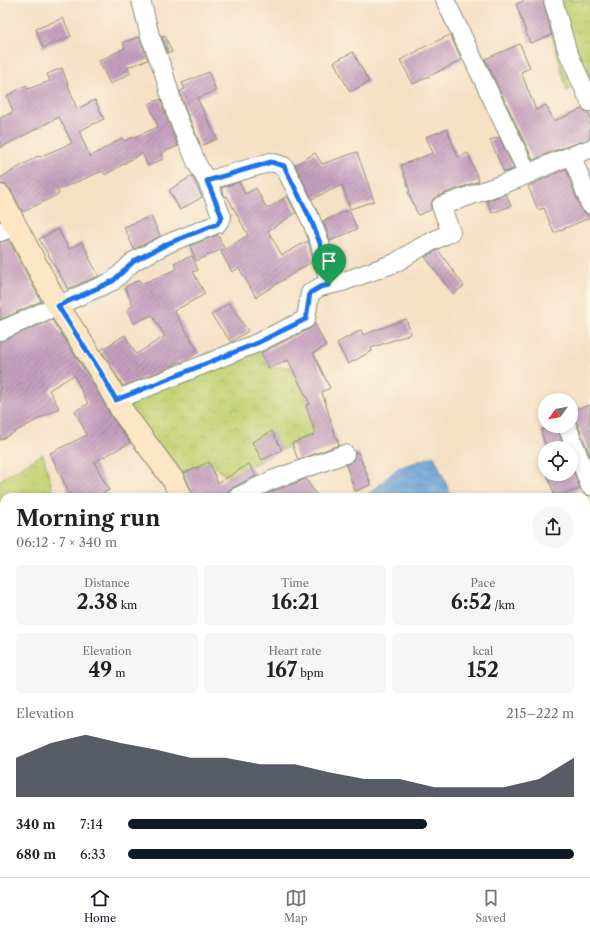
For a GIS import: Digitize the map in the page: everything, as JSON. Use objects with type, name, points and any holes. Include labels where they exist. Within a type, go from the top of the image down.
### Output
[{"type":"street","points":[[0,331],[113,281],[134,261],[169,243],[217,224],[222,217],[176,112],[163,70],[150,36],[141,0]]},
{"type":"street","points":[[445,0],[528,174]]},
{"type":"street","points":[[553,0],[567,50],[590,102]]},
{"type":"street","points":[[116,400],[257,343],[306,319],[310,293],[320,287],[363,275],[395,263],[421,247],[451,232],[441,206],[518,179],[590,149]]},
{"type":"street","points":[[572,156],[590,204]]},
{"type":"street","points":[[207,181],[271,162],[284,166],[311,220],[320,243],[329,285]]},
{"type":"street","points":[[0,196],[8,229],[100,371],[134,428],[170,475],[179,493]]},
{"type":"street","points":[[570,433],[590,486]]},
{"type":"street","points":[[245,493],[272,480],[345,454]]},
{"type":"green space","points":[[543,0],[590,0],[590,76],[580,81],[567,91]]},
{"type":"green space","points":[[259,348],[269,368],[290,367],[307,399],[314,433],[282,450],[271,431],[252,442],[262,460],[227,477],[209,462],[173,476],[116,401]]},
{"type":"green space","points":[[43,454],[53,493],[0,493],[0,480]]},
{"type":"water","points":[[434,456],[450,493],[370,493],[398,468]]},
{"type":"building","points":[[526,0],[543,0],[552,35],[530,43],[516,4]]},
{"type":"building","points":[[63,18],[71,36],[43,48],[36,29]]},
{"type":"building","points":[[450,35],[462,60],[413,84],[400,60]]},
{"type":"building","points":[[165,36],[172,52],[168,53],[162,37]]},
{"type":"building","points":[[139,37],[148,60],[127,67],[131,73],[110,84],[99,61],[125,48],[123,42]]},
{"type":"building","points":[[520,44],[530,68],[521,72],[536,110],[546,105],[554,121],[582,109],[590,114],[590,139],[553,151],[533,160],[485,59]]},
{"type":"building","points":[[353,52],[369,82],[350,92],[334,62]]},
{"type":"building","points":[[62,68],[77,109],[95,100],[104,119],[79,131],[90,157],[122,138],[124,141],[158,127],[149,104],[161,99],[165,115],[178,146],[161,153],[163,159],[148,166],[142,153],[105,175],[103,171],[57,190],[59,194],[23,212],[11,190],[6,185],[0,184],[0,178],[38,156],[39,157],[72,143],[59,117],[0,148],[0,118],[13,112],[7,96],[26,85],[28,89],[50,81],[47,74]]},
{"type":"building","points":[[209,72],[216,91],[197,98],[217,139],[201,146],[185,108],[180,91],[185,89],[182,83]]},
{"type":"building","points":[[447,129],[458,157],[468,153],[479,181],[437,196],[433,199],[431,210],[418,215],[408,192],[410,192],[401,165],[433,153],[426,137]]},
{"type":"building","points":[[499,137],[514,169],[504,172],[490,140]]},
{"type":"building","points":[[357,152],[374,201],[350,209],[342,185],[312,199],[295,165],[315,153],[322,164]]},
{"type":"building","points":[[566,169],[580,208],[589,218],[554,233],[544,208],[538,210],[528,186]]},
{"type":"building","points":[[192,176],[202,197],[180,210],[169,190]]},
{"type":"building","points":[[239,182],[245,194],[256,188],[267,209],[287,196],[296,213],[268,231],[282,255],[308,241],[313,261],[256,297],[239,268],[232,272],[221,252],[248,235],[227,196],[225,197],[221,188]]},
{"type":"building","points":[[506,194],[511,206],[492,213],[487,201]]},
{"type":"building","points":[[349,210],[357,229],[330,241],[323,221]]},
{"type":"building","points":[[151,216],[160,236],[134,249],[124,227]]},
{"type":"building","points":[[58,229],[69,249],[82,242],[99,276],[68,289],[39,239]]},
{"type":"building","points":[[218,235],[224,248],[196,261],[190,246]]},
{"type":"building","points":[[9,240],[41,301],[0,320],[0,242]]},
{"type":"building","points":[[438,250],[464,286],[453,294],[425,257]]},
{"type":"building","points":[[192,256],[198,270],[193,272],[205,294],[174,311],[199,352],[181,363],[180,361],[170,367],[123,386],[101,350],[125,335],[136,354],[165,336],[152,315],[134,323],[127,309],[133,306],[125,287],[139,280],[141,284],[177,269],[174,263]]},
{"type":"building","points":[[229,303],[248,331],[231,342],[211,315]]},
{"type":"building","points":[[406,319],[411,334],[371,348],[372,351],[348,364],[337,343],[361,330],[363,335]]},
{"type":"building","points":[[52,320],[89,377],[112,418],[130,443],[94,462],[109,490],[103,493],[69,493],[50,453],[87,435],[75,411],[88,404],[74,375],[49,390],[59,408],[0,440],[0,341]]},
{"type":"building","points":[[315,324],[326,346],[313,353],[330,388],[322,392],[330,421],[339,445],[298,460],[292,443],[314,435],[315,433],[306,405],[310,404],[288,360],[269,368],[261,353],[311,328]]},
{"type":"building","points":[[590,405],[590,457],[578,425],[578,408]]},
{"type":"building","points":[[272,431],[282,450],[262,460],[252,442]]},
{"type":"building","points":[[542,433],[559,433],[562,441],[544,441]]},
{"type":"building","points":[[358,452],[371,485],[355,491],[346,465],[353,461],[355,453]]},
{"type":"building","points":[[209,462],[218,483],[249,464],[256,476],[232,488],[228,493],[192,493],[184,473]]},
{"type":"building","points":[[306,479],[315,493],[270,493]]},
{"type":"building","points":[[549,481],[577,481],[580,489],[568,493],[554,493]]},
{"type":"route","points":[[271,162],[284,166],[297,190],[320,243],[329,285],[320,287],[310,293],[306,319],[257,343],[169,380],[116,400],[100,371],[58,306],[113,281],[134,261],[169,243],[217,224],[222,217],[207,181],[271,162]]}]
